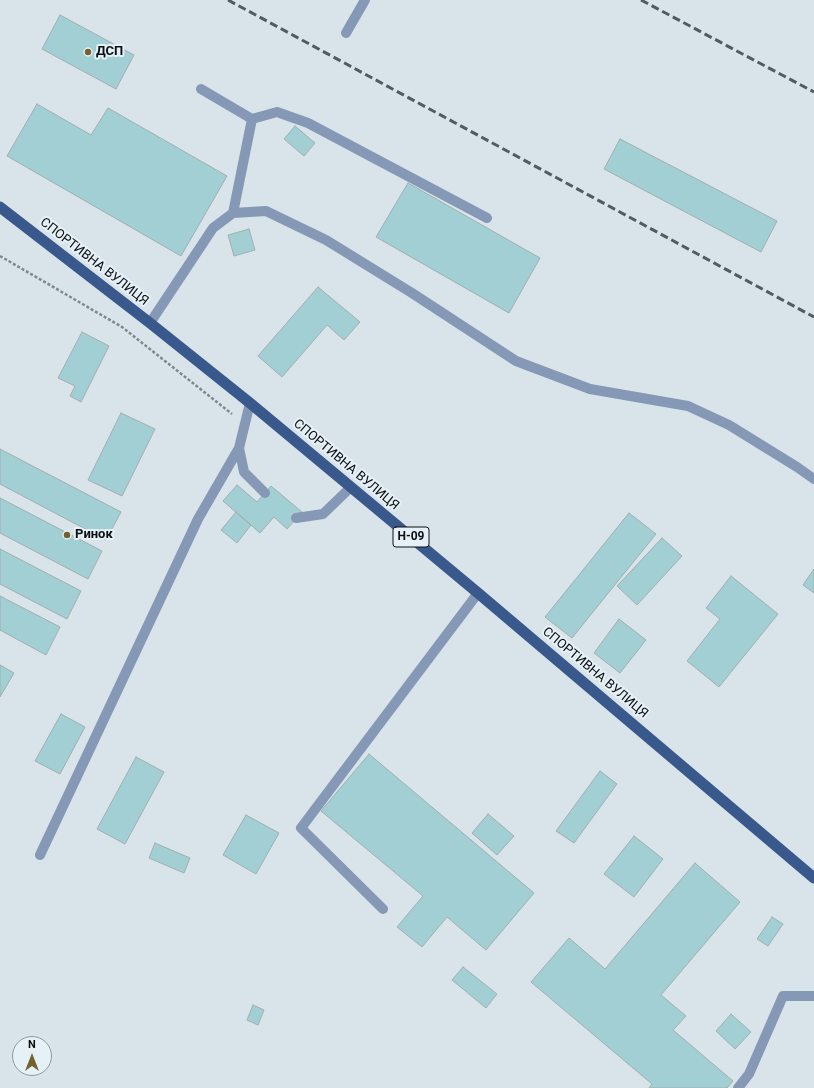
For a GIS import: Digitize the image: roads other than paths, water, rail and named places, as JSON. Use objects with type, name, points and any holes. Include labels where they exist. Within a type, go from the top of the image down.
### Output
[{"type":"main road","name":"СПОРТИВНА ВУЛИЦЯ","points":[[0,207],[150,323],[250,403],[478,592],[814,878]]},
{"type":"lane","points":[[346,34],[365,0]]},
{"type":"lane","points":[[201,89],[252,118],[277,112],[308,123],[487,218]]},
{"type":"lane","points":[[233,213],[252,118]]},
{"type":"lane","points":[[150,323],[214,228],[233,213],[266,211],[326,240],[412,293],[516,361],[590,389],[688,406],[729,425],[814,479]]},
{"type":"lane","points":[[40,854],[198,519],[239,448],[250,403]]},
{"type":"lane","points":[[239,448],[244,472],[265,492]]},
{"type":"lane","points":[[296,518],[323,514],[351,487]]},
{"type":"lane","points":[[383,909],[301,828],[478,592]]},
{"type":"lane","points":[[738,1088],[750,1074],[783,996],[814,996]]},
{"type":"railway","points":[[228,0],[814,317]]},
{"type":"railway","points":[[641,0],[814,92]]},
{"type":"place","name":"ДСП","points":[[88,52]]},
{"type":"place","name":"Ринок","points":[[67,535]]}]
